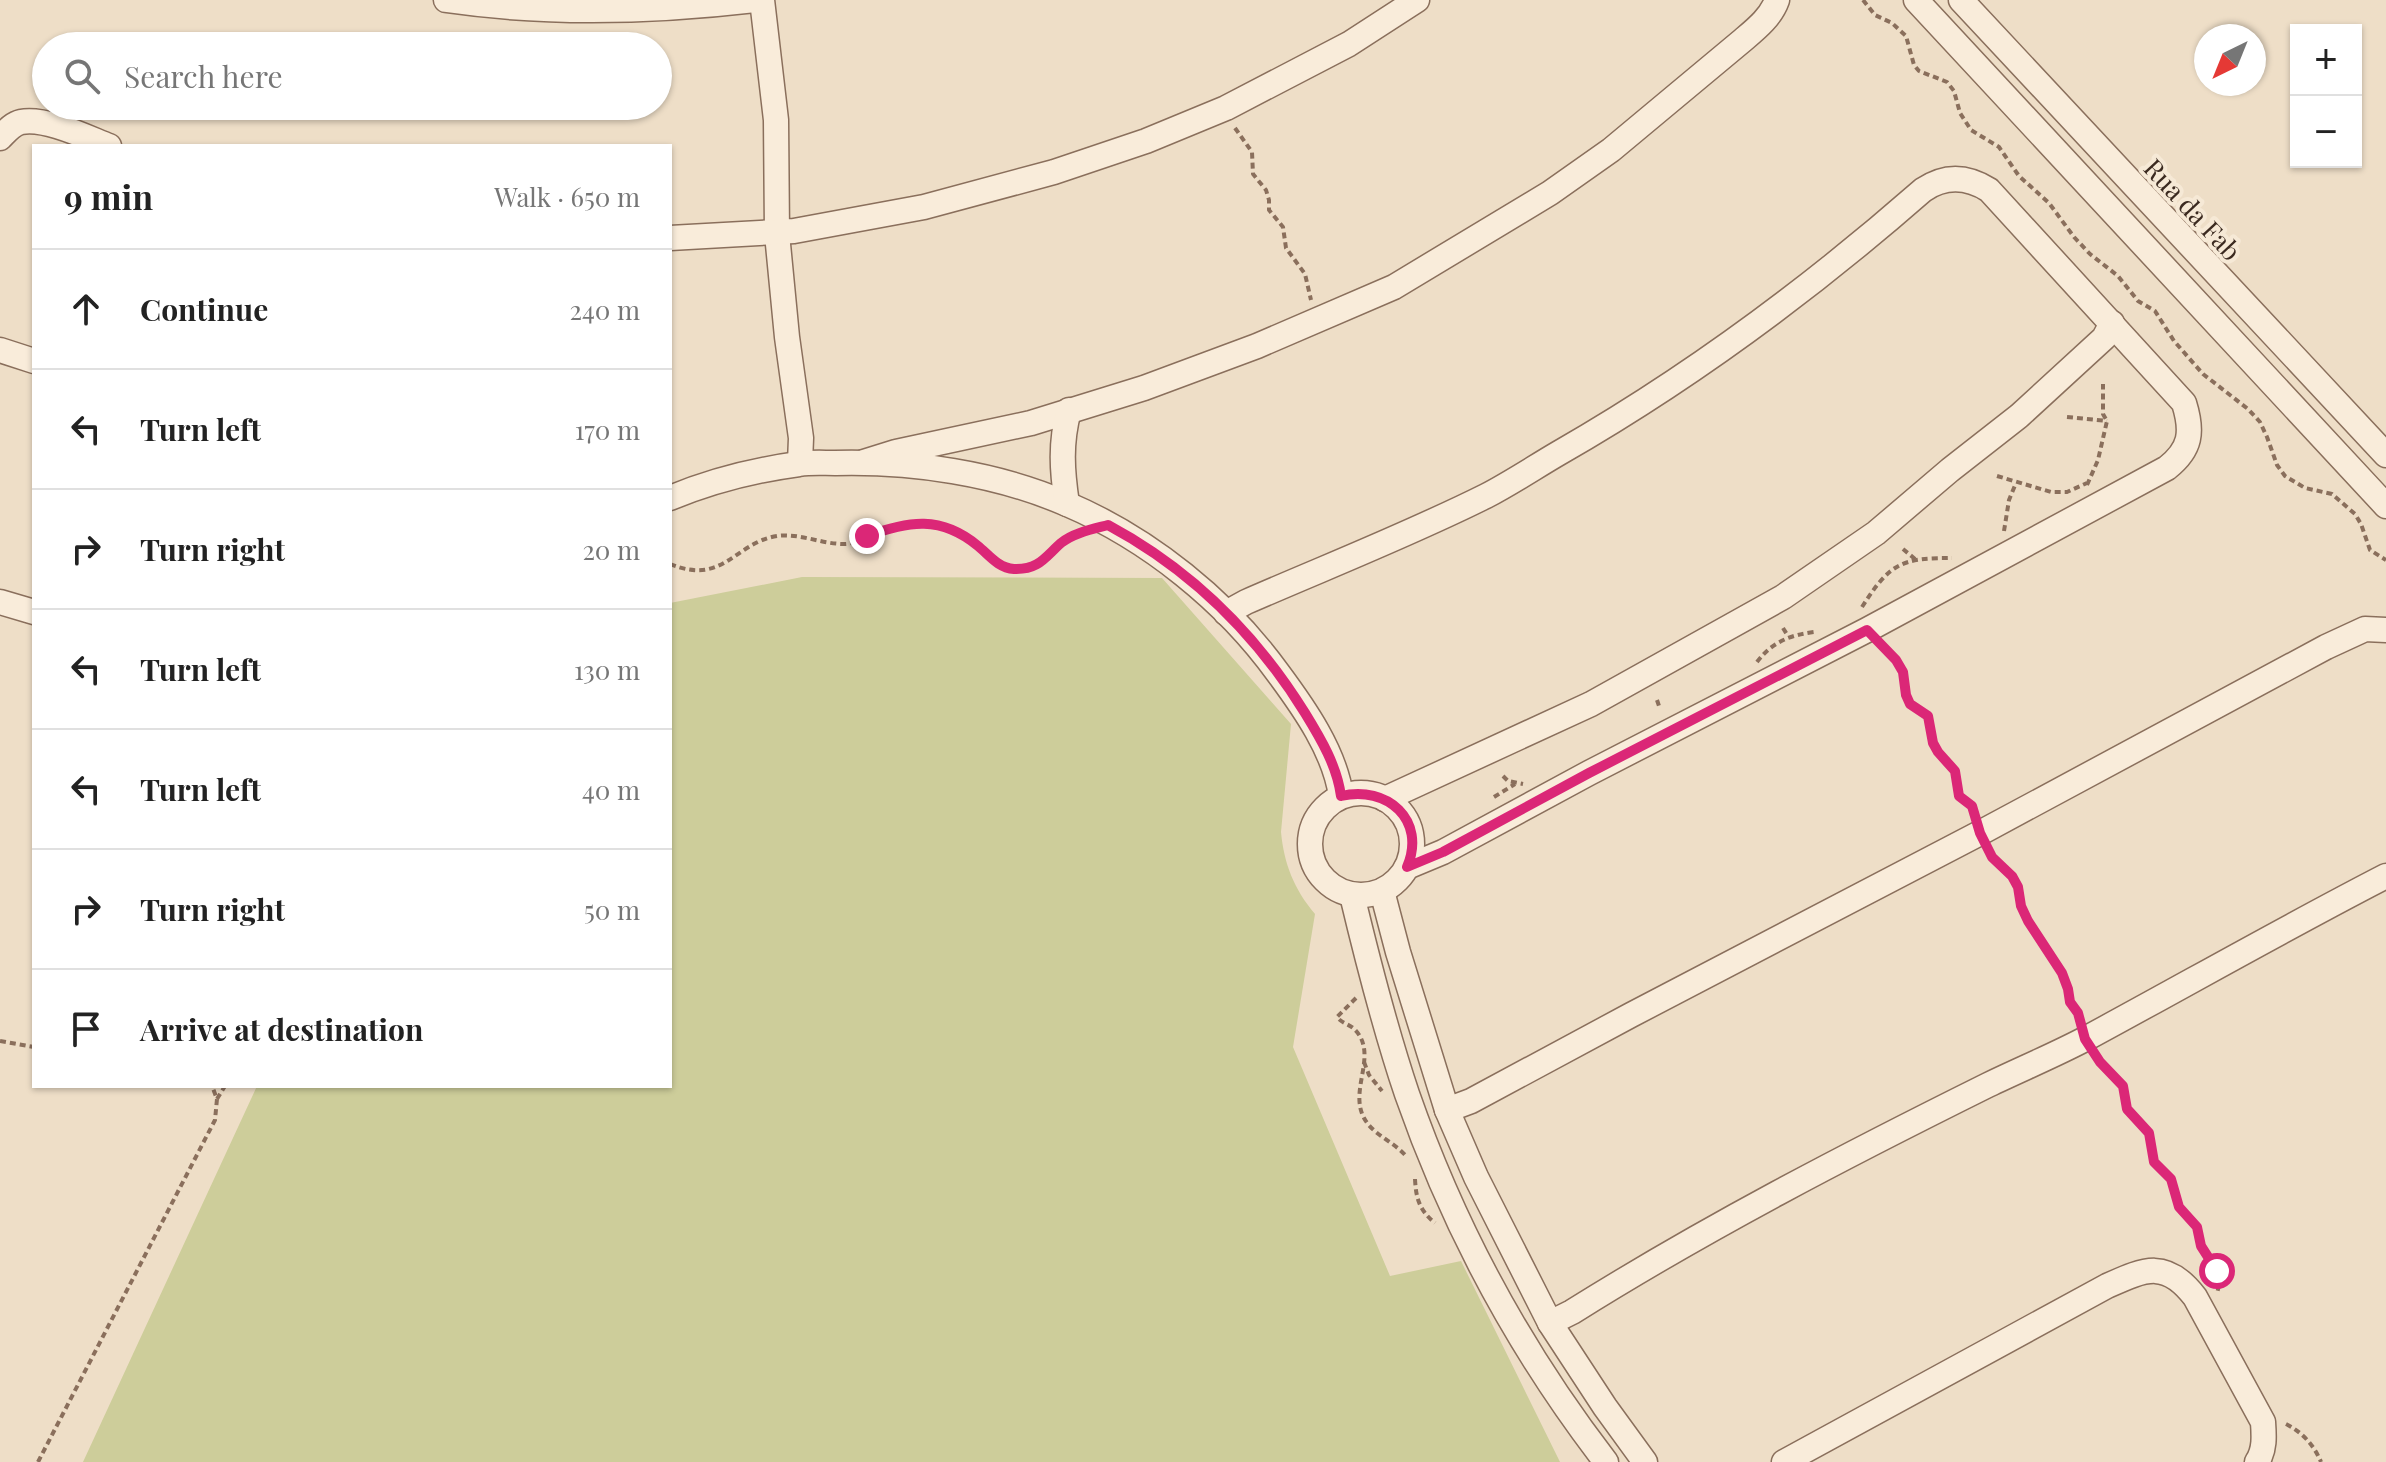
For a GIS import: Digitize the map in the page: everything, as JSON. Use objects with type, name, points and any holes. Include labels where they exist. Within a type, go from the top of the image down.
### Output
[{"type":"street","points":[[446,0],[546,11],[668,8],[755,0]]},
{"type":"street","points":[[762,0],[776,120],[777,234],[801,438],[800,463]]},
{"type":"street","points":[[672,238],[777,234],[924,207],[1054,172],[1146,141],[1226,108],[1349,44],[1417,0]]},
{"type":"street","points":[[864,462],[896,452],[1031,423],[1180,375],[1257,346],[1394,287],[1550,193],[1611,150],[1710,70],[1764,21],[1777,0]]},
{"type":"street","points":[[1916,0],[2386,506]]},
{"type":"street","name":"Rua da Fab","points":[[1961,0],[2386,455]]},
{"type":"street","points":[[0,138],[18,123],[37,123],[104,144]]},
{"type":"street","points":[[1226,613],[1488,495],[1602,429],[1709,360],[1803,290],[1923,190],[1946,179],[1976,182],[1989,190],[2184,403],[2189,425],[2187,443],[2183,453],[2167,468],[1867,630],[1443,852],[1407,867]]},
{"type":"street","points":[[1385,799],[1591,704],[1783,597],[1876,533],[2019,416],[2104,338],[2112,323]]},
{"type":"street","points":[[0,350],[32,360]]},
{"type":"street","points":[[1067,504],[1061,454],[1069,410]]},
{"type":"street","points":[[672,497],[702,485],[800,463],[864,462],[981,477],[1067,504],[1169,563],[1259,647],[1296,699],[1325,748],[1337,775],[1341,796]]},
{"type":"street","points":[[672,478],[702,485]]},
{"type":"street","points":[[0,602],[32,611]]},
{"type":"street","points":[[1447,1110],[1471,1101],[1980,833],[2326,647],[2365,629],[2386,630]]},
{"type":"street","points":[[1371,794],[1385,799],[1403,815],[1409,826],[1412,851],[1407,867],[1397,882],[1382,891],[1352,895],[1337,889],[1323,879],[1314,865],[1310,833],[1316,818],[1327,805],[1341,796],[1371,794]]},
{"type":"street","points":[[1550,1323],[1801,1180],[2085,1039],[2386,876]]},
{"type":"street","points":[[1382,891],[1447,1110],[1508,1242],[1550,1323],[1645,1462]]},
{"type":"street","points":[[1352,895],[1407,1094],[1437,1172],[1492,1288],[1577,1425],[1606,1462]]},
{"type":"street","points":[[1784,1462],[2140,1271],[2174,1275],[2184,1282],[2203,1309],[2263,1422],[2263,1444],[2257,1462]]},
{"type":"path","points":[[1863,0],[1875,15],[1892,23],[1906,36],[1914,65],[1919,71],[1947,82],[1971,130],[1999,147],[2019,176],[2049,203],[2090,254],[2118,276],[2138,301],[2155,311],[2180,349],[2203,374],[2260,422],[2277,465],[2285,476],[2305,488],[2332,494],[2344,503],[2361,524],[2370,550],[2386,560]]},
{"type":"path","points":[[1226,108],[1240,137],[1252,152],[1253,174],[1266,190],[1269,210],[1283,227],[1286,248],[1305,274],[1307,290],[1321,317]]},
{"type":"path","points":[[2087,496],[2087,483],[2098,460],[2107,421],[2103,414],[2103,384]]},
{"type":"path","points":[[2067,417],[2107,421]]},
{"type":"path","points":[[1997,476],[2051,492],[2067,492],[2087,483]]},
{"type":"path","points":[[2003,534],[2009,500],[2016,483]]},
{"type":"path","points":[[672,564],[696,570],[715,568],[732,560],[751,545],[776,536],[800,536],[847,544],[897,525],[932,524],[955,530],[997,563],[1012,569],[1033,567],[1050,556],[1062,542],[1108,525]]},
{"type":"path","points":[[1903,549],[1915,559]]},
{"type":"path","points":[[1954,558],[1915,559],[1893,568],[1879,580],[1862,607],[1861,616],[1867,630],[1896,660],[1903,672],[1910,704],[1928,716],[1933,743],[1955,771],[1959,796],[1972,806],[1980,833],[1992,857],[2012,876],[2028,921],[2062,973],[2085,1039],[2100,1062],[2123,1086],[2127,1109],[2149,1133],[2154,1162],[2171,1179],[2179,1207],[2197,1227],[2201,1246],[2217,1271],[2220,1287],[2203,1309]]},
{"type":"path","points":[[1783,628],[1788,636]]},
{"type":"path","points":[[1657,700],[1660,709]]},
{"type":"path","points":[[1373,978],[1337,1017],[1357,1031],[1362,1043],[1361,1113],[1374,1131],[1404,1154],[1411,1165]]},
{"type":"path","points":[[0,1041],[32,1047]]},
{"type":"path","points":[[213,1088],[217,1099]]},
{"type":"path","points":[[38,1462],[215,1120],[217,1099],[224,1088]]},
{"type":"path","points":[[1415,1178],[1418,1203],[1424,1214],[1449,1231],[1467,1236]]},
{"type":"path","points":[[2263,1422],[2288,1424],[2313,1446],[2321,1462]]},
{"type":"green space","points":[[802,577],[1162,578],[1291,724],[1282,844],[1296,886],[1315,914],[1293,1047],[1390,1276],[1461,1261],[1560,1462],[83,1462],[256,1088],[672,1088],[672,603]]},
{"type":"route","points":[[867,536],[897,525],[932,524],[955,530],[997,563],[1012,569],[1033,567],[1050,556],[1062,542],[1083,532],[1108,525],[1126,535],[1169,563],[1200,589],[1259,647],[1290,689],[1325,748],[1337,775],[1341,796],[1371,794],[1385,799],[1403,815],[1412,838],[1407,867],[1443,852],[1867,630],[1896,660],[1903,672],[1910,704],[1928,716],[1933,743],[1955,771],[1959,796],[1972,806],[1980,833],[1992,857],[2012,876],[2028,921],[2062,973],[2085,1039],[2100,1062],[2123,1086],[2127,1109],[2149,1133],[2154,1162],[2171,1179],[2179,1207],[2197,1227],[2201,1246],[2217,1271]]}]
